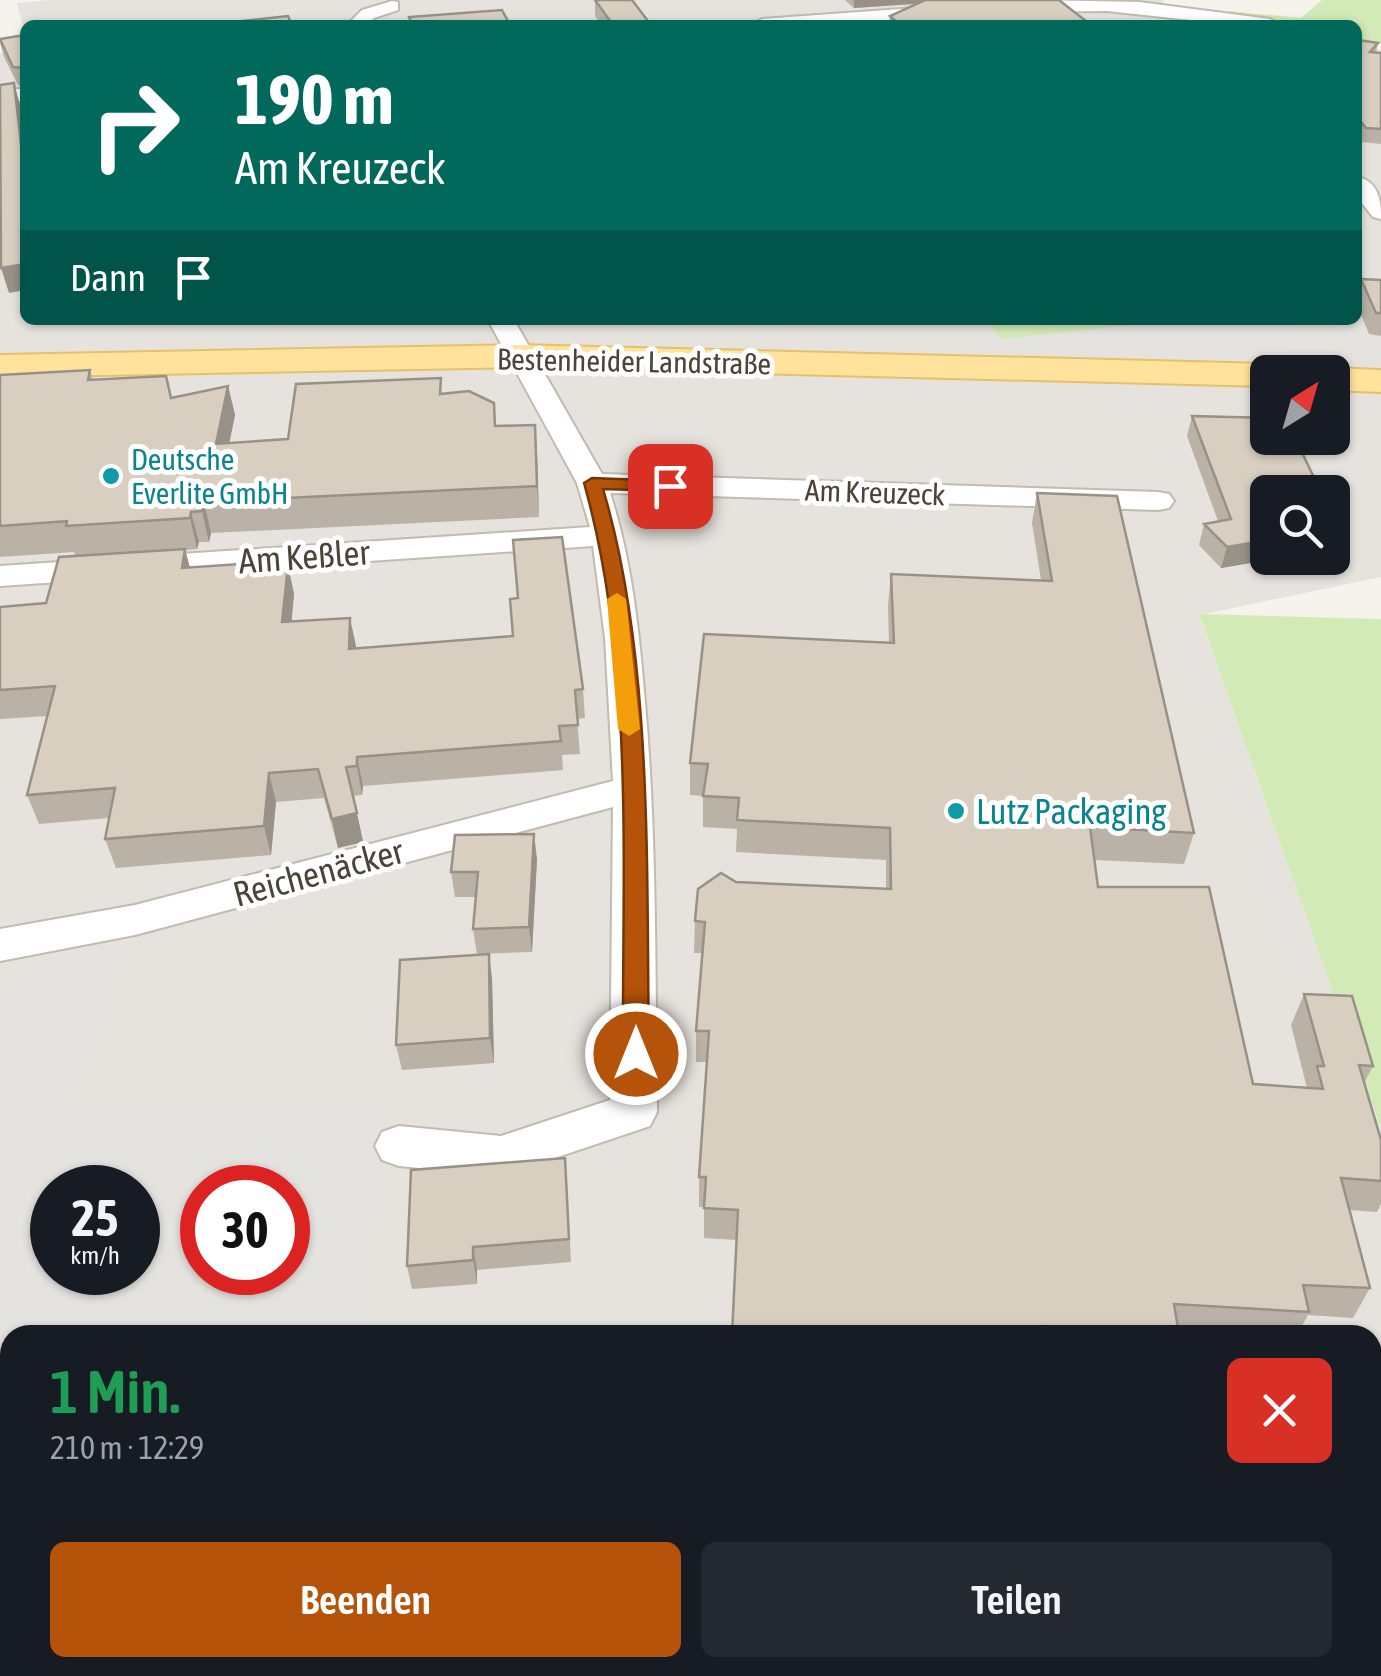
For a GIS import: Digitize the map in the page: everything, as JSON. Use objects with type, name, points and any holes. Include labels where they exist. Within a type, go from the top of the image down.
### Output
[{"type":"main road","name":"Bestenheider Landstraße","points":[[0,366],[518,356],[1250,375]]},
{"type":"main road","points":[[1350,379],[1381,382]]},
{"type":"street","points":[[830,20],[1064,2],[1173,8],[1238,20]]},
{"type":"street","points":[[361,20],[392,6]]},
{"type":"street","points":[[1362,189],[1381,212]]},
{"type":"street","points":[[399,1146],[501,1156],[633,1112],[633,789],[622,638],[608,535],[592,483],[503,325]]},
{"type":"street","name":"Am Kreuzeck","points":[[592,483],[1158,501]]},
{"type":"street","name":"Am Keßler","points":[[0,576],[608,535]]},
{"type":"street","name":"Reichenäcker","points":[[0,945],[135,920],[633,789]]},
{"type":"shaded area","points":[[1164,0],[1157,10],[1213,20],[21,20],[17,3]]},
{"type":"shaded area","points":[[1362,46],[1381,50],[1381,577],[1199,615],[1381,1128],[1381,1325],[0,1325],[0,53],[20,49],[20,325],[1362,325]]},
{"type":"shaded area","points":[[1135,325],[1301,325],[1310,349],[1128,350],[1119,343],[1027,354],[1015,340]]},
{"type":"shaded area","points":[[1332,325],[1361,325],[1369,342],[1381,343],[1381,360],[1344,353]]},
{"type":"shaded area","points":[[128,944],[56,1103],[386,1102],[359,1325],[0,1325],[0,1009],[22,969]]},
{"type":"green space","points":[[1322,0],[1381,0],[1381,44],[1362,41],[1362,20],[1242,20],[1213,15],[1228,11],[1301,18]]},
{"type":"green space","points":[[989,325],[1131,325],[1001,339]]},
{"type":"green space","points":[[1199,614],[1381,619],[1381,1128]]},
{"type":"building","points":[[595,0],[632,0],[647,20],[609,20]]},
{"type":"building","points":[[925,0],[1059,0],[1085,20],[894,20],[890,16]]},
{"type":"building","points":[[502,10],[507,20],[410,20],[409,17]]},
{"type":"building","points":[[288,16],[290,20],[252,20]]},
{"type":"building","points":[[20,36],[20,68],[13,67],[0,39]]},
{"type":"building","points":[[1362,41],[1378,43],[1370,52],[1381,53],[1381,129],[1366,128],[1362,123]]},
{"type":"building","points":[[14,83],[20,135],[20,265],[1,268],[0,85]]},
{"type":"building","points":[[1362,279],[1381,280],[1381,313],[1376,313]]},
{"type":"building","points":[[90,370],[88,380],[166,376],[171,398],[228,386],[216,444],[288,439],[296,384],[441,378],[440,394],[469,391],[494,403],[495,426],[535,425],[537,486],[204,502],[202,511],[191,512],[190,518],[0,526],[0,375]]},
{"type":"building","points":[[1192,416],[1250,418],[1250,455],[1303,455],[1313,475],[1250,475],[1250,543],[1227,547],[1204,524],[1231,519]]},
{"type":"building","points":[[1037,493],[1117,496],[1194,833],[1090,827],[1098,887],[1209,887],[1253,1084],[1323,1089],[1317,1066],[1324,1066],[1304,994],[1352,996],[1373,1066],[1359,1065],[1381,1140],[1381,1181],[1341,1178],[1370,1288],[1303,1285],[1309,1312],[1174,1304],[1178,1325],[732,1325],[738,1210],[704,1208],[706,1177],[699,1177],[709,1031],[696,1031],[705,922],[695,921],[698,889],[721,873],[736,882],[891,889],[890,828],[737,820],[739,798],[703,796],[708,764],[690,763],[704,634],[894,643],[891,574],[1052,581]]},
{"type":"building","points":[[562,537],[583,689],[575,690],[578,725],[559,726],[561,741],[357,757],[357,766],[346,767],[357,813],[332,819],[318,769],[269,773],[264,826],[105,839],[115,788],[27,795],[55,686],[0,690],[0,607],[46,603],[59,557],[185,549],[182,568],[254,563],[253,569],[288,566],[282,622],[350,618],[349,649],[513,636],[510,599],[518,598],[513,540]]},
{"type":"building","points":[[534,834],[529,927],[473,929],[478,872],[451,872],[455,835]]},
{"type":"building","points":[[489,954],[490,1038],[396,1045],[400,960]]},
{"type":"building","points":[[565,1158],[569,1239],[473,1247],[473,1260],[407,1266],[411,1170]]},
{"type":"slow traffic","points":[[617,599],[629,729]]},
{"type":"place","name":"Deutsche Everlite GmbH","points":[[111,476]]},
{"type":"place","name":"Lutz Packaging","points":[[956,811]]},
{"type":"route","points":[[636,1054],[633,789],[625,675],[608,535],[592,483],[670,486]]}]
